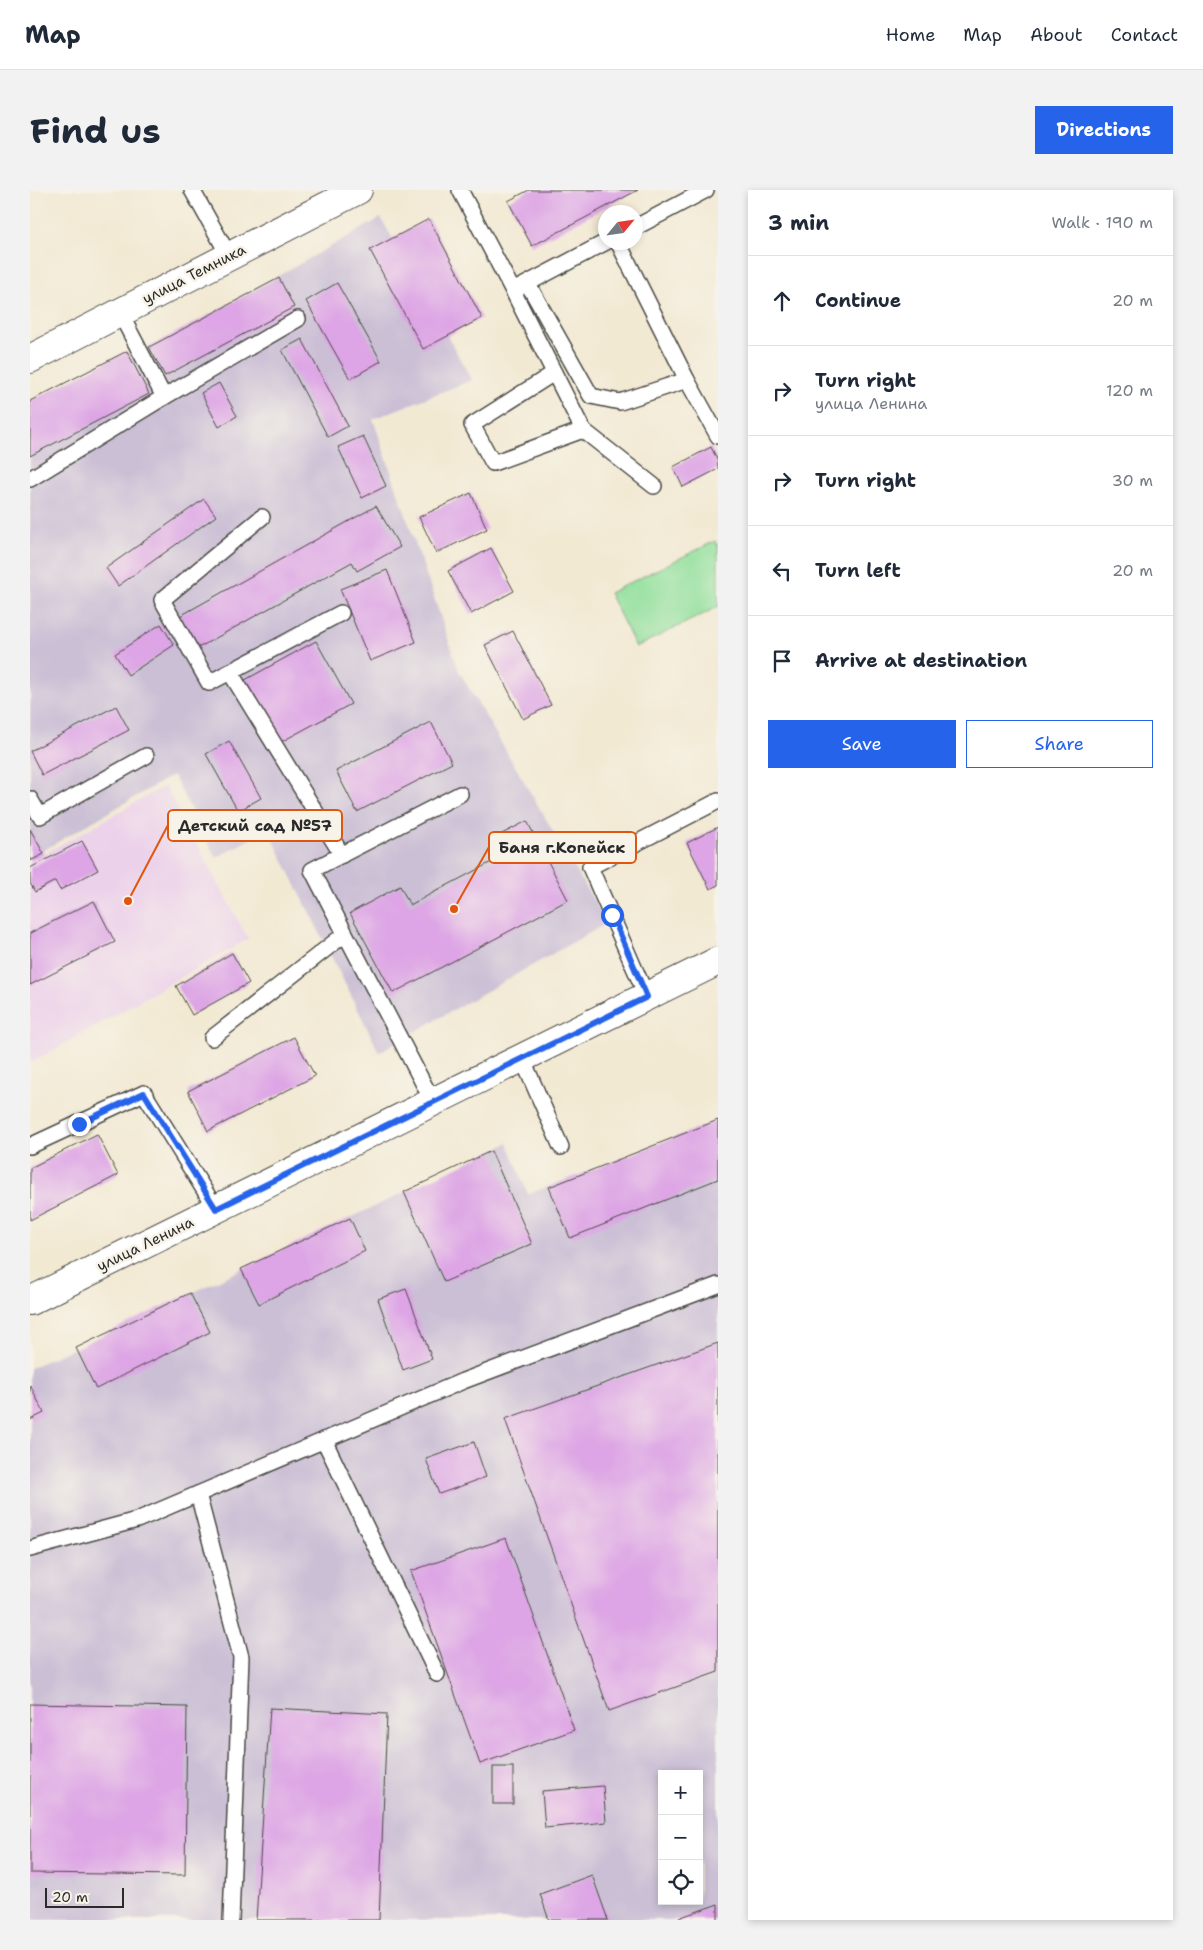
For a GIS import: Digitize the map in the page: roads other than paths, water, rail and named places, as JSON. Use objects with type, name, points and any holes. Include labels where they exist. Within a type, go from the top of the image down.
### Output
[{"type":"street","name":"улица Темника","points":[[30,359],[358,190]]},
{"type":"street","name":"улица Ленина","points":[[30,1301],[718,961]]},
{"type":"lane","points":[[192,190],[229,256]]},
{"type":"lane","points":[[460,190],[583,430],[654,486]]},
{"type":"lane","points":[[643,223],[706,190]]},
{"type":"lane","points":[[513,291],[598,246]]},
{"type":"lane","points":[[622,250],[687,380],[718,436]]},
{"type":"lane","points":[[528,284],[591,396],[620,402],[687,380]]},
{"type":"lane","points":[[120,312],[164,397]]},
{"type":"lane","points":[[30,479],[164,397],[298,319]]},
{"type":"lane","points":[[554,373],[472,425],[493,463],[583,430]]},
{"type":"lane","points":[[262,517],[162,600],[209,683],[341,613]]},
{"type":"lane","points":[[230,672],[342,855]]},
{"type":"lane","points":[[30,799],[40,816],[146,756]]},
{"type":"lane","points":[[433,1102],[312,870],[460,794]]},
{"type":"lane","points":[[647,997],[590,866],[718,801]]},
{"type":"lane","points":[[212,1038],[346,934]]},
{"type":"lane","points":[[522,1058],[561,1147]]},
{"type":"lane","points":[[30,1146],[144,1093],[216,1209]]},
{"type":"lane","points":[[30,1549],[137,1520],[463,1380],[718,1285]]},
{"type":"lane","points":[[324,1440],[437,1674]]},
{"type":"lane","points":[[198,1494],[241,1657],[231,1920]]},
{"type":"place","name":"Детский сад №57","points":[[128,901]]},
{"type":"place","name":"Баня г.Копейск","points":[[454,909]]}]
